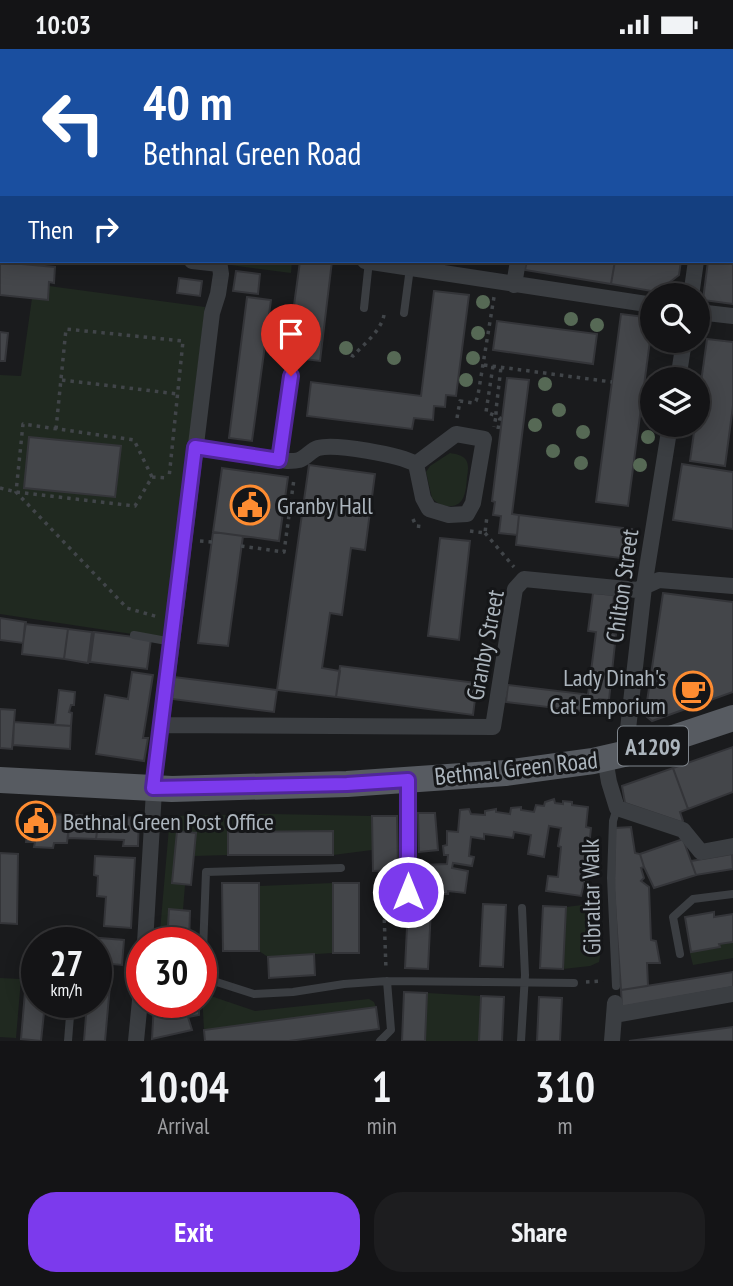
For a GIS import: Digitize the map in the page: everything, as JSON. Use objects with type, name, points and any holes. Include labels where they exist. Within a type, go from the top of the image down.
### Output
[{"type":"main road","name":"Bethnal Green Road","points":[[0,780],[153,788],[347,784],[505,773],[617,756],[733,718]]},
{"type":"street","points":[[147,927],[153,788],[212,313],[221,274],[219,263]]},
{"type":"street","points":[[379,263],[640,303]]},
{"type":"street","points":[[514,285],[518,263]]},
{"type":"street","points":[[693,283],[696,263]]},
{"type":"street","points":[[710,313],[733,316]]},
{"type":"street","points":[[279,460],[291,376]]},
{"type":"street","points":[[195,447],[279,460],[301,460],[317,448],[382,453],[409,460],[416,464],[423,498],[429,509],[449,515],[467,514],[473,503],[484,439],[456,435],[416,464]]},
{"type":"street","name":"Chilton Street","points":[[617,808],[609,782],[628,729],[644,587],[668,437]]},
{"type":"street","name":"Granby Street","points":[[160,725],[493,727],[515,589],[524,579],[637,590],[659,580],[733,586]]},
{"type":"street","points":[[383,895],[408,892],[408,780]]},
{"type":"street","points":[[617,808],[683,830],[701,852],[733,846]]},
{"type":"street","points":[[612,1041],[615,1009],[733,994]]},
{"type":"street","points":[[136,1041],[138,1018]]},
{"type":"lane","points":[[364,308],[367,263]]},
{"type":"lane","points":[[404,313],[410,268]]},
{"type":"lane","points":[[134,635],[172,642]]},
{"type":"lane","name":"Gibraltar Walk","points":[[616,983],[611,878],[613,821],[617,808]]},
{"type":"lane","points":[[204,927],[206,872],[341,869]]},
{"type":"lane","points":[[680,954],[673,917],[693,899],[733,894]]},
{"type":"lane","points":[[521,1041],[525,975],[522,908]]},
{"type":"lane","points":[[217,982],[254,994],[387,981],[574,983]]},
{"type":"lane","points":[[380,1041],[391,1030],[387,981]]},
{"type":"lane","points":[[68,1041],[70,1018]]},
{"type":"path","points":[[456,422],[460,401],[476,401],[496,281]]},
{"type":"path","points":[[351,355],[371,338],[384,315]]},
{"type":"path","points":[[56,429],[66,329],[183,341],[169,478],[152,477]]},
{"type":"path","points":[[484,365],[612,382]]},
{"type":"path","points":[[493,366],[486,412],[500,418],[498,430]]},
{"type":"path","points":[[496,416],[501,367]]},
{"type":"path","points":[[61,380],[178,394]]},
{"type":"path","points":[[152,477],[134,440],[23,424],[16,492],[127,608],[174,622]]},
{"type":"path","points":[[241,546],[284,552],[295,476]]},
{"type":"path","points":[[0,488],[135,506],[152,477]]},
{"type":"path","points":[[485,533],[488,507]]},
{"type":"path","points":[[412,516],[416,526],[429,528]]},
{"type":"path","points":[[471,531],[485,533],[524,579]]},
{"type":"path","points":[[383,895],[387,981]]},
{"type":"path","points":[[574,983],[616,983]]},
{"type":"shaded area","points":[[230,263],[292,263],[291,273]]},
{"type":"shaded area","points":[[34,284],[205,307],[165,639],[0,614],[0,375],[21,376]]},
{"type":"shaded area","points":[[450,453],[465,458],[468,470],[463,498],[458,504],[447,506],[432,498],[426,472],[430,466]]},
{"type":"shaded area","points":[[170,816],[372,816],[372,850],[333,855],[332,831],[229,832],[228,855],[194,856],[196,833],[177,831],[172,883],[185,885],[183,910],[169,910],[168,927],[160,927]]},
{"type":"shaded area","points":[[333,883],[333,953],[268,957],[259,951],[259,886]]},
{"type":"shaded area","points":[[598,903],[599,962],[590,966],[563,969],[566,907]]},
{"type":"shaded area","points":[[733,942],[733,958],[693,965],[691,952],[719,948],[719,944]]},
{"type":"shaded area","points":[[0,978],[21,979],[16,1038],[0,1037]]},
{"type":"shaded area","points":[[427,993],[481,996],[479,1041],[425,1041]]},
{"type":"shaded area","points":[[217,998],[255,1011],[369,999],[376,1007],[204,1030],[203,1018],[217,1018]]},
{"type":"building","points":[[0,263],[55,267],[54,283],[49,282],[48,300],[0,295]]},
{"type":"building","points":[[300,263],[332,263],[320,361],[287,357]]},
{"type":"building","points":[[527,263],[615,263],[611,284],[525,270]]},
{"type":"building","points":[[615,263],[681,263],[679,275],[669,283],[640,283],[640,289],[611,284]]},
{"type":"building","points":[[708,263],[733,263],[733,304],[710,301],[710,283],[705,283]]},
{"type":"building","points":[[236,271],[260,274],[258,294],[233,291]]},
{"type":"building","points":[[179,278],[202,281],[200,296],[177,293]]},
{"type":"building","points":[[434,291],[469,295],[456,396],[446,395],[445,407],[434,406],[433,420],[414,418],[412,429],[307,416],[311,382],[421,396]]},
{"type":"building","points":[[247,297],[271,300],[252,441],[229,438]]},
{"type":"building","points":[[621,314],[640,316],[640,353],[648,353],[646,367],[640,367],[640,416],[628,506],[596,502]]},
{"type":"building","points":[[497,321],[597,334],[593,364],[493,350]]},
{"type":"building","points":[[0,332],[8,333],[5,361],[0,361]]},
{"type":"building","points":[[710,339],[733,342],[733,406],[725,466],[690,461],[693,437],[710,437],[710,367],[703,367],[705,353],[710,353]]},
{"type":"building","points":[[507,378],[529,380],[512,514],[519,515],[517,535],[499,533],[501,516],[493,515],[495,502],[492,501]]},
{"type":"building","points":[[29,437],[121,446],[115,497],[24,488]]},
{"type":"building","points":[[682,464],[733,472],[733,529],[673,520]]},
{"type":"building","points":[[309,465],[375,474],[365,550],[351,548],[342,615],[330,613],[322,668],[340,671],[336,697],[277,690]]},
{"type":"building","name":"Granby Hall","points":[[222,468],[288,477],[279,541],[213,532]]},
{"type":"building","points":[[519,515],[632,529],[628,559],[516,545]]},
{"type":"building","points":[[213,532],[243,536],[228,646],[198,643]]},
{"type":"building","points":[[440,538],[470,541],[459,640],[428,636]]},
{"type":"building","points":[[593,593],[614,595],[610,633],[616,634],[609,700],[599,699],[597,712],[581,711],[583,694],[588,695],[596,632],[588,631]]},
{"type":"building","points":[[663,593],[733,602],[733,692],[652,721],[645,715]]},
{"type":"building","points":[[0,618],[26,622],[23,643],[0,640]]},
{"type":"building","points":[[25,624],[68,629],[64,659],[22,654]]},
{"type":"building","points":[[68,629],[92,632],[88,663],[64,659]]},
{"type":"building","points":[[94,632],[151,639],[147,669],[90,662]]},
{"type":"building","points":[[340,666],[477,683],[473,715],[336,697]]},
{"type":"building","points":[[132,672],[153,675],[143,738],[148,738],[144,761],[96,754],[105,695],[128,699]]},
{"type":"building","points":[[174,677],[277,690],[274,712],[172,699]]},
{"type":"building","points":[[508,685],[583,694],[581,711],[506,702]]},
{"type":"building","points":[[59,690],[75,692],[74,705],[71,705],[69,712],[72,713],[71,726],[55,725]]},
{"type":"building","points":[[0,709],[15,710],[12,749],[0,748]]},
{"type":"building","points":[[14,722],[71,726],[70,749],[13,745]]},
{"type":"building","points":[[733,747],[733,792],[688,809],[673,768]]},
{"type":"building","points":[[673,768],[688,809],[680,812],[683,821],[625,803],[622,786]]},
{"type":"building","points":[[554,799],[555,803],[572,802],[572,805],[588,807],[586,827],[591,828],[589,847],[593,847],[587,884],[584,883],[581,896],[546,891],[548,876],[558,877],[561,847],[558,846],[561,828],[549,826],[544,857],[528,854],[531,835],[514,832],[513,838],[484,834],[484,839],[471,837],[469,856],[474,857],[472,866],[453,863],[452,868],[468,871],[465,893],[448,891],[448,894],[423,894],[423,865],[447,864],[448,855],[444,855],[443,846],[447,845],[447,831],[458,832],[460,810],[469,809],[471,814],[485,815],[485,811],[496,809],[496,812],[510,814],[511,808],[521,807],[521,810],[534,812],[536,805],[544,806],[545,802]]},
{"type":"building","points":[[30,813],[70,815],[67,843],[54,843],[53,848],[34,847],[35,842],[26,842]]},
{"type":"building","points":[[418,813],[435,813],[438,850],[419,852]]},
{"type":"building","points":[[70,815],[99,816],[96,839],[68,838]]},
{"type":"building","points":[[99,816],[139,818],[138,846],[123,846],[124,840],[96,839]]},
{"type":"building","points":[[372,816],[397,816],[398,870],[373,871]]},
{"type":"building","points":[[631,827],[635,853],[640,854],[644,867],[641,868],[644,878],[641,881],[649,887],[651,940],[656,941],[660,963],[647,963],[648,986],[621,990],[614,890],[615,828]]},
{"type":"building","points":[[177,831],[196,833],[191,885],[172,883]]},
{"type":"building","points":[[333,831],[333,855],[228,855],[228,832]]},
{"type":"building","points":[[683,839],[696,875],[654,888],[640,854]]},
{"type":"building","points":[[0,853],[18,854],[17,924],[0,923]]},
{"type":"building","points":[[732,854],[733,869],[696,875],[691,861]]},
{"type":"building","points":[[95,856],[135,858],[131,927],[104,926],[106,897],[97,896],[98,876],[94,875]]},
{"type":"building","points":[[222,883],[259,883],[259,951],[223,951]]},
{"type":"building","points":[[333,883],[359,883],[359,953],[333,953]]},
{"type":"building","points":[[483,904],[506,905],[503,967],[480,966]]},
{"type":"building","points":[[543,906],[566,907],[563,969],[540,968]]},
{"type":"building","points":[[408,907],[431,908],[428,969],[405,968]]},
{"type":"building","points":[[169,909],[190,911],[190,927],[168,927]]},
{"type":"building","points":[[714,912],[714,917],[733,914],[733,942],[691,952],[685,917]]},
{"type":"building","points":[[112,939],[124,940],[122,965],[112,964]]},
{"type":"building","points":[[314,954],[315,975],[269,978],[268,957]]},
{"type":"building","points":[[733,972],[733,987],[622,1007],[621,990]]},
{"type":"building","points":[[404,992],[427,993],[425,1041],[402,1041]]},
{"type":"building","points":[[481,996],[504,997],[502,1041],[479,1041]]},
{"type":"building","points":[[539,997],[562,998],[560,1041],[537,1041]]},
{"type":"building","points":[[376,1007],[379,1029],[289,1041],[205,1041],[204,1030]]},
{"type":"building","points":[[23,1018],[43,1018],[41,1041],[21,1039]]},
{"type":"building","points":[[86,1018],[107,1018],[105,1041],[84,1041]]},
{"type":"building","points":[[153,1018],[188,1018],[192,1030],[152,1039]]},
{"type":"building","points":[[733,1027],[733,1041],[629,1041]]},
{"type":"place","name":"Granby Hall","points":[[250,505]]},
{"type":"place","name":"Lady Dinah's Cat Emporium","points":[[693,691]]},
{"type":"place","name":"Bethnal Green Post Office","points":[[36,821]]},
{"type":"route","points":[[291,376],[279,460],[195,447],[153,788],[408,780],[408,892]]}]
